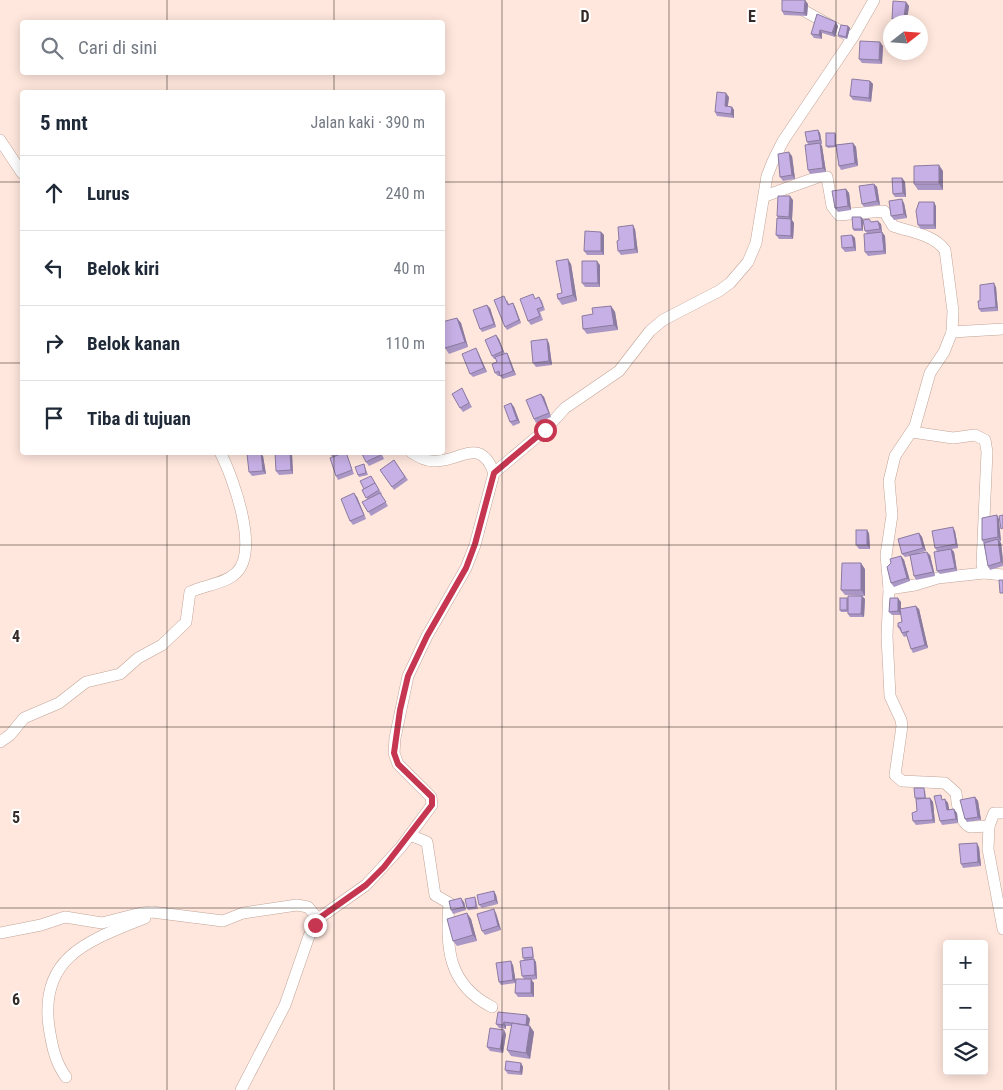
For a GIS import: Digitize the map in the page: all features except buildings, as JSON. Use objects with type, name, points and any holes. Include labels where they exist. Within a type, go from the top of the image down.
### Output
[{"type":"street","points":[[241,1090],[286,1005],[309,936],[318,919],[366,885],[384,867],[432,805],[432,797],[398,764],[394,753],[405,686],[427,636],[466,568],[475,544],[494,473],[545,430],[564,408],[618,371],[643,338],[663,320],[730,283],[753,253],[768,176],[783,141],[853,37],[874,0]]},
{"type":"street","points":[[801,9],[853,37]]},
{"type":"street","points":[[0,140],[20,170]]},
{"type":"street","points":[[765,196],[818,177],[827,177],[832,206],[839,215],[884,211],[893,226],[917,231],[941,244],[945,250],[949,273],[952,332],[944,352],[930,373],[912,432],[900,446],[889,473],[892,515],[886,555],[889,589],[886,636],[890,696],[902,720],[896,777],[902,781],[945,783],[956,793],[957,804],[966,825],[972,827],[989,826]]},
{"type":"street","points":[[952,332],[1003,329]]},
{"type":"street","points":[[912,432],[922,435],[953,438],[975,435],[985,440],[987,452],[981,557],[984,573]]},
{"type":"street","points":[[416,455],[434,462],[464,453],[480,455],[488,459],[494,473]]},
{"type":"street","points":[[0,742],[24,718],[59,703],[86,682],[120,674],[138,658],[156,649],[186,622],[190,592],[236,573],[245,556],[246,540],[231,477],[221,455]]},
{"type":"street","points":[[889,589],[915,585],[938,578],[984,573],[1003,575]]},
{"type":"street","points":[[1003,813],[994,812],[989,826],[988,849],[1003,929]]},
{"type":"street","points":[[410,835],[427,842],[435,895],[450,903],[447,943],[454,969],[470,991],[492,1007]]},
{"type":"street","points":[[0,933],[64,918],[102,923],[141,913],[158,913],[223,921],[243,913],[301,905],[308,907],[318,919]]},
{"type":"street","points":[[66,1077],[55,1058],[47,1010],[50,986],[59,967],[83,945],[158,913]]},
{"type":"route","points":[[315,925],[318,919],[366,885],[384,867],[432,805],[432,797],[398,764],[394,753],[400,710],[408,676],[427,636],[466,568],[475,544],[494,473],[545,430]]}]
